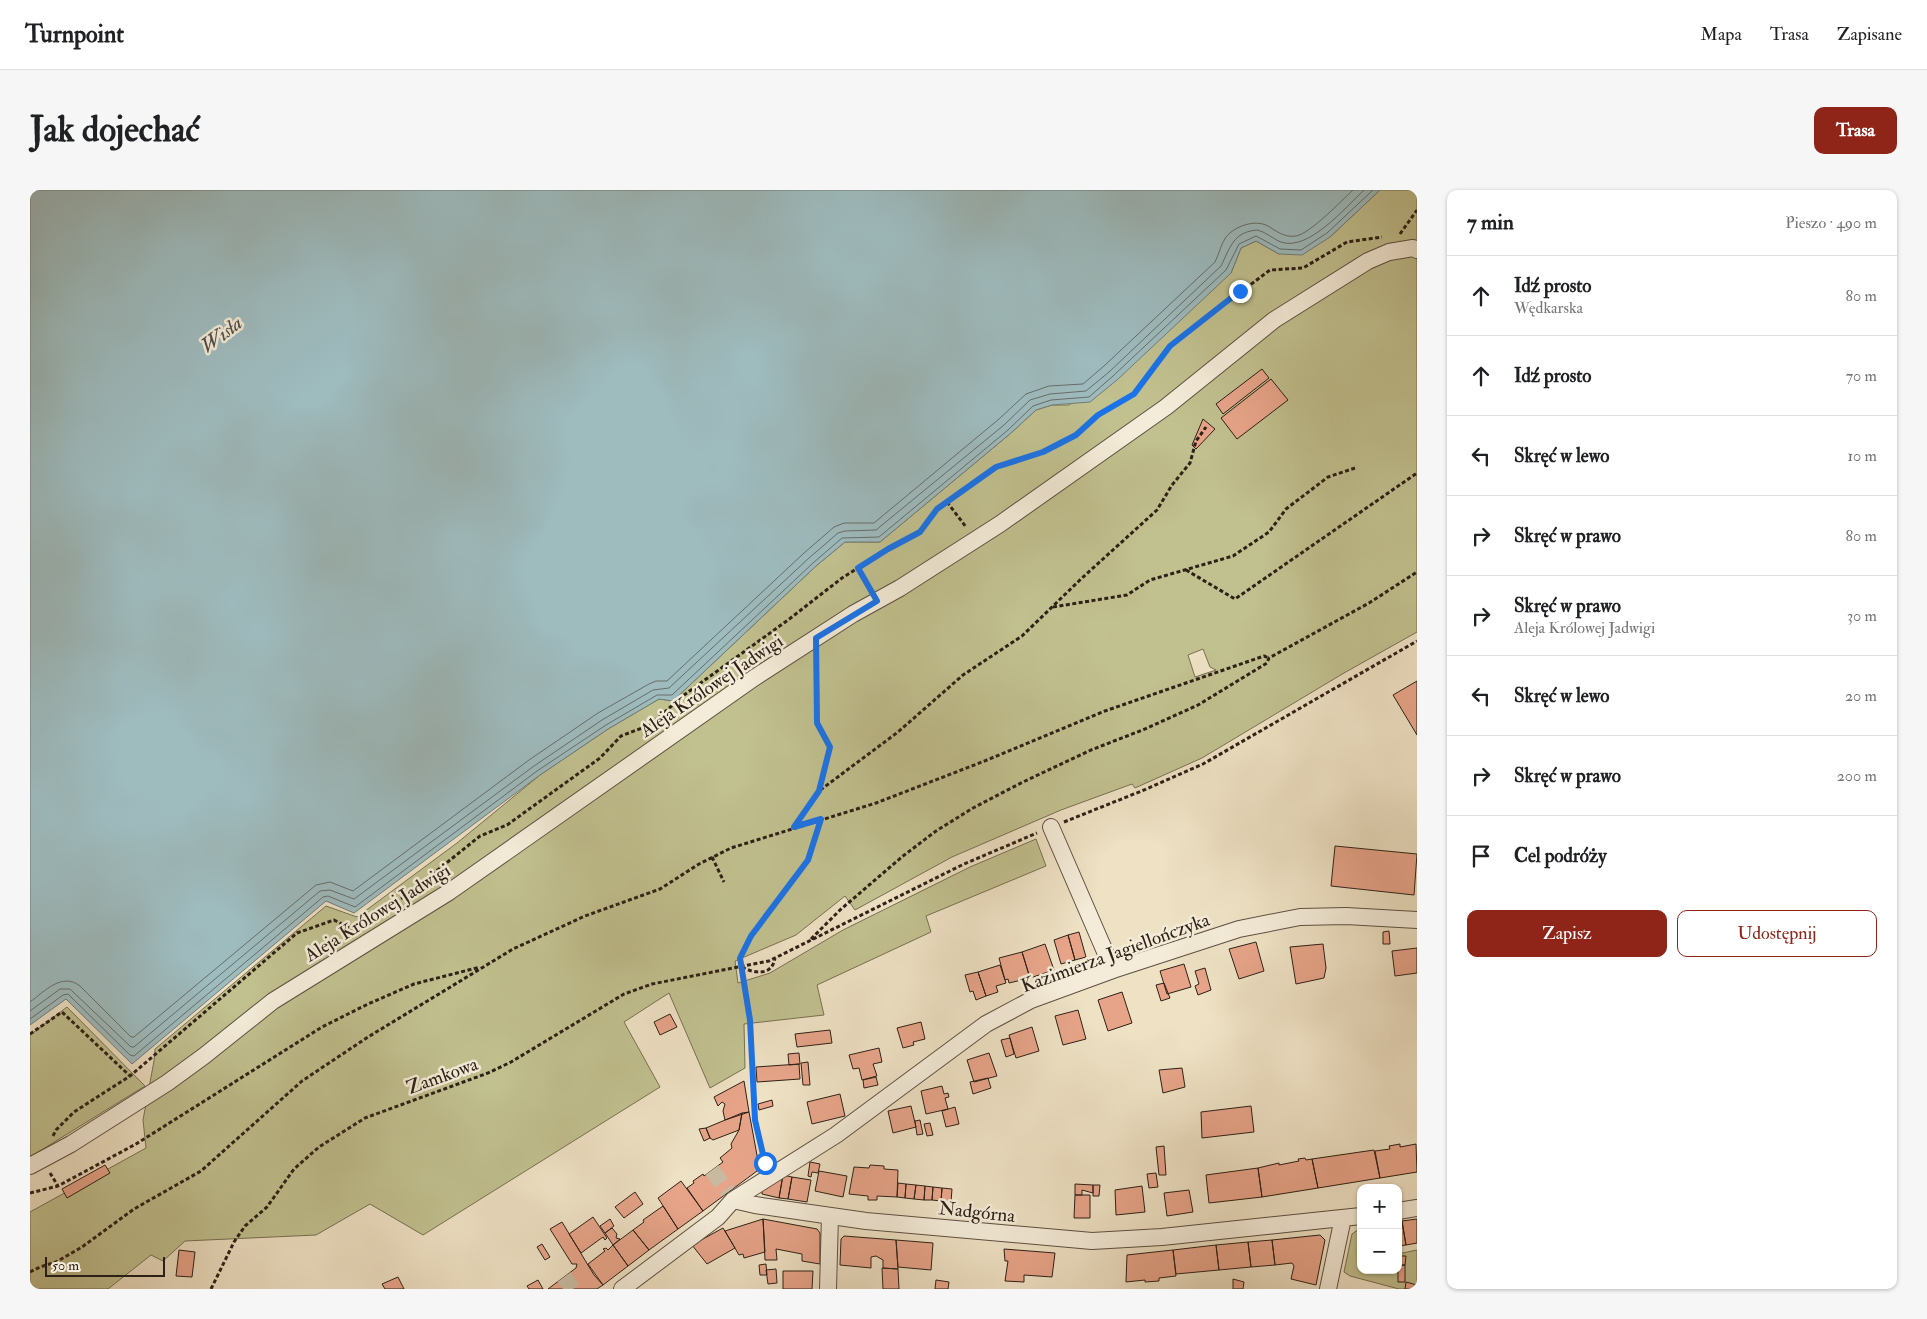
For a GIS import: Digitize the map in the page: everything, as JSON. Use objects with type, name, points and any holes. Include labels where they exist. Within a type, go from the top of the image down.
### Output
[{"type":"street","name":"Aleja Królowej Jadwigi","points":[[36,1163],[71,1144],[166,1083],[204,1056],[272,1001],[449,892],[643,755],[816,638],[900,588],[976,539],[1166,407],[1274,320],[1368,261],[1389,252],[1413,248],[1417,250]]},
{"type":"street","points":[[1051,827],[1112,970]]},
{"type":"street","name":"Kazimierza Jagiellończyka","points":[[731,1198],[836,1135],[986,1024],[1031,1000],[1112,970],[1239,929],[1300,917],[1346,916],[1417,920]]},
{"type":"street","points":[[622,1289],[718,1217],[731,1198]]},
{"type":"street","name":"Nadgórna","points":[[731,1198],[755,1205],[830,1216],[1009,1235],[1092,1241],[1162,1237],[1357,1216]]},
{"type":"street","points":[[1402,1210],[1417,1208]]},
{"type":"street","points":[[828,1289],[830,1216]]},
{"type":"street","points":[[1328,1289],[1343,1218]]},
{"type":"path","points":[[1392,235],[1402,234],[1417,210]]},
{"type":"path","points":[[36,1163],[56,1130],[74,1112],[130,1076],[296,933],[334,920],[351,929],[404,897],[480,836],[506,825],[600,758],[621,736],[650,725],[684,695],[858,568],[920,532],[937,509],[996,467],[1043,452],[1076,435],[1098,415],[1134,394],[1170,346],[1216,309],[1270,270],[1303,268],[1347,242],[1383,236]]},
{"type":"path","points":[[794,827],[819,791],[898,732],[963,675],[1022,636],[1157,510],[1172,485],[1190,463],[1196,441],[1206,427]]},
{"type":"path","points":[[1053,607],[1127,595],[1150,580],[1233,556],[1269,532],[1286,509],[1328,477],[1356,468]]},
{"type":"path","points":[[1186,570],[1235,599],[1417,473]]},
{"type":"path","points":[[947,502],[976,539]]},
{"type":"path","points":[[858,568],[877,601]]},
{"type":"path","points":[[809,941],[840,910],[936,831],[973,808],[1091,750],[1146,729],[1198,704],[1268,663],[1269,658],[1369,602],[1417,572]]},
{"type":"path","points":[[816,638],[817,723],[830,747],[819,791]]},
{"type":"path","points":[[742,966],[751,972],[771,969],[775,958],[964,864],[1203,764],[1417,641]]},
{"type":"path","points":[[30,1272],[56,1262],[73,1252],[134,1209],[201,1171],[302,1081],[368,1037],[514,949],[585,916],[660,889],[712,857],[731,848],[876,803],[1105,711],[1264,656],[1269,658]]},
{"type":"path","points":[[765,1163],[755,1120],[750,1020],[740,958],[751,936],[808,860],[821,819]]},
{"type":"path","points":[[712,857],[724,882]]},
{"type":"path","name":"Zamkowa","points":[[212,1289],[234,1242],[245,1226],[267,1206],[294,1169],[319,1147],[365,1118],[488,1073],[512,1062],[624,994],[652,984],[756,964],[775,958]]},
{"type":"path","points":[[30,1193],[58,1186],[136,1144],[322,1027],[368,1004],[414,984],[484,966]]},
{"type":"path","points":[[30,1034],[62,1012],[130,1076]]},
{"type":"path","points":[[51,1175],[58,1186]]},
{"type":"shaded area","points":[[1380,190],[1417,190],[1417,632],[1344,673],[1202,758],[1135,788],[1132,784],[1061,810],[952,857],[855,910],[845,896],[796,935],[735,961],[738,983],[770,973],[843,930],[970,867],[1036,839],[1046,866],[926,916],[931,932],[817,985],[824,1015],[744,1024],[745,1068],[710,1088],[669,993],[624,1022],[660,1087],[423,1235],[370,1204],[316,1235],[185,1241],[163,1261],[151,1255],[108,1289],[30,1289],[30,1212],[146,1148],[143,1120],[155,1049],[326,906],[357,917],[457,843],[540,775],[608,729],[659,699],[673,701],[816,566],[845,542],[880,542],[1036,410],[1052,405],[1069,405],[1231,273],[1241,248],[1256,241],[1279,254],[1330,237]],"holes":[[[1203,649],[1210,667],[1216,670],[1195,677],[1188,655]]]},
{"type":"shaded area","points":[[67,1007],[145,1086],[30,1157],[30,1035]]},
{"type":"shaded area","points":[[1357,1230],[1357,1274],[1402,1274],[1402,1253],[1417,1250],[1417,1289],[1399,1289],[1350,1276],[1344,1272],[1352,1234]]},
{"type":"water","name":"Wisła","points":[[30,190],[1380,190],[1330,237],[1302,255],[1279,254],[1256,241],[1241,248],[1231,273],[1117,380],[1090,402],[1052,405],[1036,410],[880,542],[845,542],[816,566],[673,701],[659,699],[608,729],[540,775],[354,913],[326,901],[132,1064],[66,999],[30,1025]]},
{"type":"building","points":[[1262,369],[1269,378],[1223,414],[1216,404]]},
{"type":"building","points":[[1271,379],[1288,400],[1237,439],[1221,418]]},
{"type":"building","points":[[1203,419],[1215,429],[1196,449],[1192,445]]},
{"type":"building","points":[[1417,681],[1417,735],[1393,695]]},
{"type":"building","points":[[1335,846],[1417,854],[1414,895],[1331,886]]},
{"type":"building","points":[[1389,931],[1390,944],[1383,944],[1383,932]]},
{"type":"building","points":[[1079,932],[1086,957],[1075,960],[1068,935]]},
{"type":"building","points":[[1068,935],[1075,960],[1061,964],[1054,940]]},
{"type":"building","points":[[1256,942],[1264,971],[1239,979],[1229,949]]},
{"type":"building","points":[[1045,944],[1054,970],[1030,978],[1022,952]]},
{"type":"building","points":[[1323,944],[1326,968],[1324,978],[1296,984],[1290,947]]},
{"type":"building","points":[[1417,948],[1417,973],[1395,976],[1392,951]]},
{"type":"building","points":[[1022,952],[1030,978],[1009,983],[1008,979],[1005,980],[999,958]]},
{"type":"building","points":[[1184,964],[1191,987],[1167,994],[1160,971]]},
{"type":"building","points":[[1000,965],[1006,983],[996,986],[998,992],[986,996],[978,972]]},
{"type":"building","points":[[1205,968],[1211,990],[1198,995],[1195,986],[1199,984],[1195,971]]},
{"type":"building","points":[[978,972],[986,996],[976,1000],[973,991],[970,992],[965,975]]},
{"type":"building","points":[[1164,983],[1170,998],[1161,1001],[1156,985]]},
{"type":"building","points":[[1122,992],[1132,1023],[1108,1031],[1098,1000]]},
{"type":"building","points":[[1078,1010],[1086,1039],[1063,1045],[1055,1016]]},
{"type":"building","points":[[670,1014],[677,1027],[660,1035],[654,1022]]},
{"type":"building","points":[[921,1022],[925,1039],[913,1042],[914,1045],[903,1048],[897,1028]]},
{"type":"building","points":[[1032,1027],[1039,1051],[1016,1058],[1009,1035]]},
{"type":"building","points":[[830,1030],[832,1043],[797,1047],[795,1034]]},
{"type":"building","points":[[1010,1038],[1014,1054],[1006,1057],[1001,1040]]},
{"type":"building","points":[[879,1048],[882,1062],[873,1064],[877,1076],[862,1080],[859,1068],[853,1069],[849,1055]]},
{"type":"building","points":[[799,1053],[800,1064],[789,1065],[788,1054]]},
{"type":"building","points":[[989,1053],[997,1076],[974,1082],[967,1060]]},
{"type":"building","points":[[808,1062],[810,1085],[803,1085],[801,1063]]},
{"type":"building","points":[[799,1064],[800,1079],[757,1082],[756,1067]]},
{"type":"building","points":[[1182,1068],[1185,1087],[1163,1093],[1159,1070]]},
{"type":"building","points":[[876,1077],[878,1085],[864,1088],[863,1080]]},
{"type":"building","points":[[988,1078],[991,1088],[973,1094],[970,1082]]},
{"type":"building","points":[[744,1081],[749,1112],[725,1120],[723,1111],[725,1104],[722,1102],[718,1106],[714,1097]]},
{"type":"building","points":[[942,1086],[944,1094],[948,1093],[949,1097],[945,1098],[948,1109],[926,1114],[921,1091]]},
{"type":"building","points":[[840,1094],[845,1116],[812,1124],[807,1102]]},
{"type":"building","points":[[772,1100],[773,1106],[759,1110],[758,1104]]},
{"type":"building","points":[[911,1106],[916,1127],[893,1133],[888,1111]]},
{"type":"building","points":[[1251,1106],[1254,1132],[1202,1138],[1201,1112]]},
{"type":"building","points":[[955,1107],[959,1124],[946,1127],[942,1111]]},
{"type":"building","points":[[749,1112],[759,1166],[757,1171],[703,1211],[687,1188],[694,1183],[693,1181],[703,1174],[704,1176],[723,1162],[720,1158],[732,1148],[731,1144],[739,1130],[742,1113]]},
{"type":"building","points":[[742,1113],[739,1130],[713,1140],[710,1138],[706,1128]]},
{"type":"building","points":[[920,1120],[923,1134],[917,1135],[915,1121]]},
{"type":"building","points":[[930,1123],[933,1135],[927,1136],[924,1124]]},
{"type":"building","points":[[706,1128],[710,1138],[704,1141],[699,1129]]},
{"type":"building","points":[[1400,1144],[1400,1147],[1416,1144],[1417,1172],[1380,1178],[1375,1151],[1390,1149],[1389,1146]]},
{"type":"building","points":[[1164,1146],[1166,1175],[1159,1175],[1156,1147]]},
{"type":"building","points":[[1374,1150],[1380,1178],[1318,1188],[1312,1159]]},
{"type":"building","points":[[1305,1158],[1306,1160],[1312,1159],[1318,1188],[1262,1197],[1258,1168],[1299,1161],[1298,1159]]},
{"type":"building","points":[[810,1162],[820,1164],[818,1173],[812,1172],[811,1177],[808,1176]]},
{"type":"building","points":[[105,1165],[110,1173],[67,1198],[62,1189]]},
{"type":"building","points":[[870,1165],[898,1170],[897,1197],[877,1196],[877,1200],[868,1200],[868,1196],[849,1194],[854,1167],[869,1168]]},
{"type":"building","points":[[1258,1168],[1262,1197],[1209,1203],[1206,1175]]},
{"type":"building","points":[[819,1171],[847,1176],[843,1197],[815,1191]]},
{"type":"building","points":[[1156,1173],[1158,1187],[1149,1188],[1147,1174]]},
{"type":"building","points":[[783,1175],[779,1198],[762,1194],[762,1188]]},
{"type":"building","points":[[783,1175],[792,1177],[788,1199],[779,1198]]},
{"type":"building","points":[[792,1177],[811,1180],[807,1202],[788,1199]]},
{"type":"building","points":[[681,1181],[703,1211],[678,1229],[658,1198]]},
{"type":"building","points":[[898,1183],[906,1184],[905,1198],[897,1197]]},
{"type":"building","points":[[906,1184],[916,1185],[914,1199],[905,1198]]},
{"type":"building","points":[[1075,1184],[1093,1185],[1093,1193],[1082,1190],[1082,1195],[1075,1195]]},
{"type":"building","points":[[916,1185],[925,1186],[924,1200],[914,1199]]},
{"type":"building","points":[[1093,1185],[1100,1185],[1099,1196],[1093,1196]]},
{"type":"building","points":[[925,1186],[933,1187],[932,1200],[924,1200]]},
{"type":"building","points":[[1142,1186],[1145,1212],[1116,1215],[1115,1190]]},
{"type":"building","points":[[933,1187],[942,1188],[941,1201],[932,1200]]},
{"type":"building","points":[[942,1188],[952,1189],[951,1202],[941,1201]]},
{"type":"building","points":[[1189,1190],[1193,1212],[1167,1216],[1164,1193]]},
{"type":"building","points":[[635,1192],[643,1204],[624,1218],[615,1207]]},
{"type":"building","points":[[1075,1195],[1090,1195],[1090,1218],[1074,1218]]},
{"type":"building","points":[[663,1206],[678,1229],[649,1250],[633,1230],[644,1222],[643,1220]]},
{"type":"building","points":[[593,1217],[607,1238],[605,1240],[603,1237],[581,1253],[569,1234]]},
{"type":"building","points":[[610,1219],[614,1226],[605,1233],[600,1226]]},
{"type":"building","points":[[763,1219],[817,1229],[820,1233],[820,1264],[802,1261],[802,1254],[776,1249],[777,1260],[765,1260]]},
{"type":"building","points":[[763,1219],[765,1252],[744,1258],[743,1254],[739,1255],[725,1231]]},
{"type":"building","points":[[1417,1219],[1417,1243],[1406,1245],[1402,1221]]},
{"type":"building","points":[[562,1222],[594,1275],[603,1285],[597,1289],[548,1289],[576,1268],[577,1264],[572,1264],[550,1229]]},
{"type":"building","points":[[1402,1222],[1406,1245],[1402,1246]]},
{"type":"building","points":[[612,1228],[617,1234],[616,1238],[620,1239],[613,1245],[605,1233]]},
{"type":"building","points":[[723,1228],[735,1248],[707,1264],[692,1245]]},
{"type":"building","points":[[633,1230],[649,1250],[628,1266],[613,1245]]},
{"type":"building","points":[[1320,1235],[1325,1240],[1316,1285],[1291,1279],[1294,1266],[1292,1263],[1275,1265],[1272,1240]]},
{"type":"building","points":[[844,1236],[896,1240],[898,1269],[883,1268],[883,1260],[876,1256],[871,1257],[871,1268],[840,1265],[841,1239]]},
{"type":"building","points":[[896,1240],[933,1243],[931,1270],[898,1267]]},
{"type":"building","points":[[1272,1240],[1275,1265],[1251,1267],[1248,1242]]},
{"type":"building","points":[[1248,1242],[1251,1267],[1219,1270],[1216,1245]]},
{"type":"building","points":[[542,1244],[550,1257],[545,1260],[537,1247]]},
{"type":"building","points":[[613,1245],[628,1266],[603,1285],[588,1264],[605,1251],[603,1249],[606,1248],[608,1250]]},
{"type":"building","points":[[1216,1245],[1219,1270],[1176,1274],[1173,1250]]},
{"type":"building","points":[[1004,1249],[1055,1253],[1052,1277],[1024,1275],[1024,1282],[1005,1281],[1008,1261],[1005,1261]]},
{"type":"building","points":[[179,1250],[195,1252],[192,1277],[176,1276]]},
{"type":"building","points":[[1173,1250],[1176,1276],[1159,1278],[1159,1281],[1126,1282],[1127,1255]]},
{"type":"building","points":[[1402,1256],[1406,1256],[1405,1265],[1402,1265]]},
{"type":"building","points":[[766,1264],[767,1275],[760,1275],[759,1265]]},
{"type":"building","points":[[1402,1265],[1405,1265],[1405,1282],[1398,1282],[1398,1274],[1402,1274]]},
{"type":"building","points":[[882,1268],[898,1269],[899,1289],[883,1289]]},
{"type":"building","points":[[776,1269],[777,1283],[768,1284],[766,1270]]},
{"type":"building","points":[[783,1271],[813,1271],[812,1289],[783,1289]]},
{"type":"building","points":[[398,1277],[404,1289],[385,1289],[382,1284]]},
{"type":"building","points":[[1233,1279],[1244,1282],[1243,1289],[1233,1289]]},
{"type":"building","points":[[538,1280],[543,1289],[529,1289],[527,1286]]},
{"type":"building","points":[[936,1280],[949,1282],[948,1289],[935,1289]]},
{"type":"building","points":[[1406,1282],[1417,1285],[1417,1289],[1405,1289]]},
{"type":"tunnel","points":[[712,1170],[728,1192]]},
{"type":"tunnel","points":[[564,1277],[573,1289]]},
{"type":"route","points":[[765,1163],[755,1120],[750,1020],[740,958],[751,936],[808,860],[821,819],[794,827],[819,791],[830,747],[817,723],[816,638],[877,601],[858,568],[920,532],[937,509],[996,467],[1043,452],[1076,435],[1098,415],[1134,394],[1170,346],[1240,291]]}]
